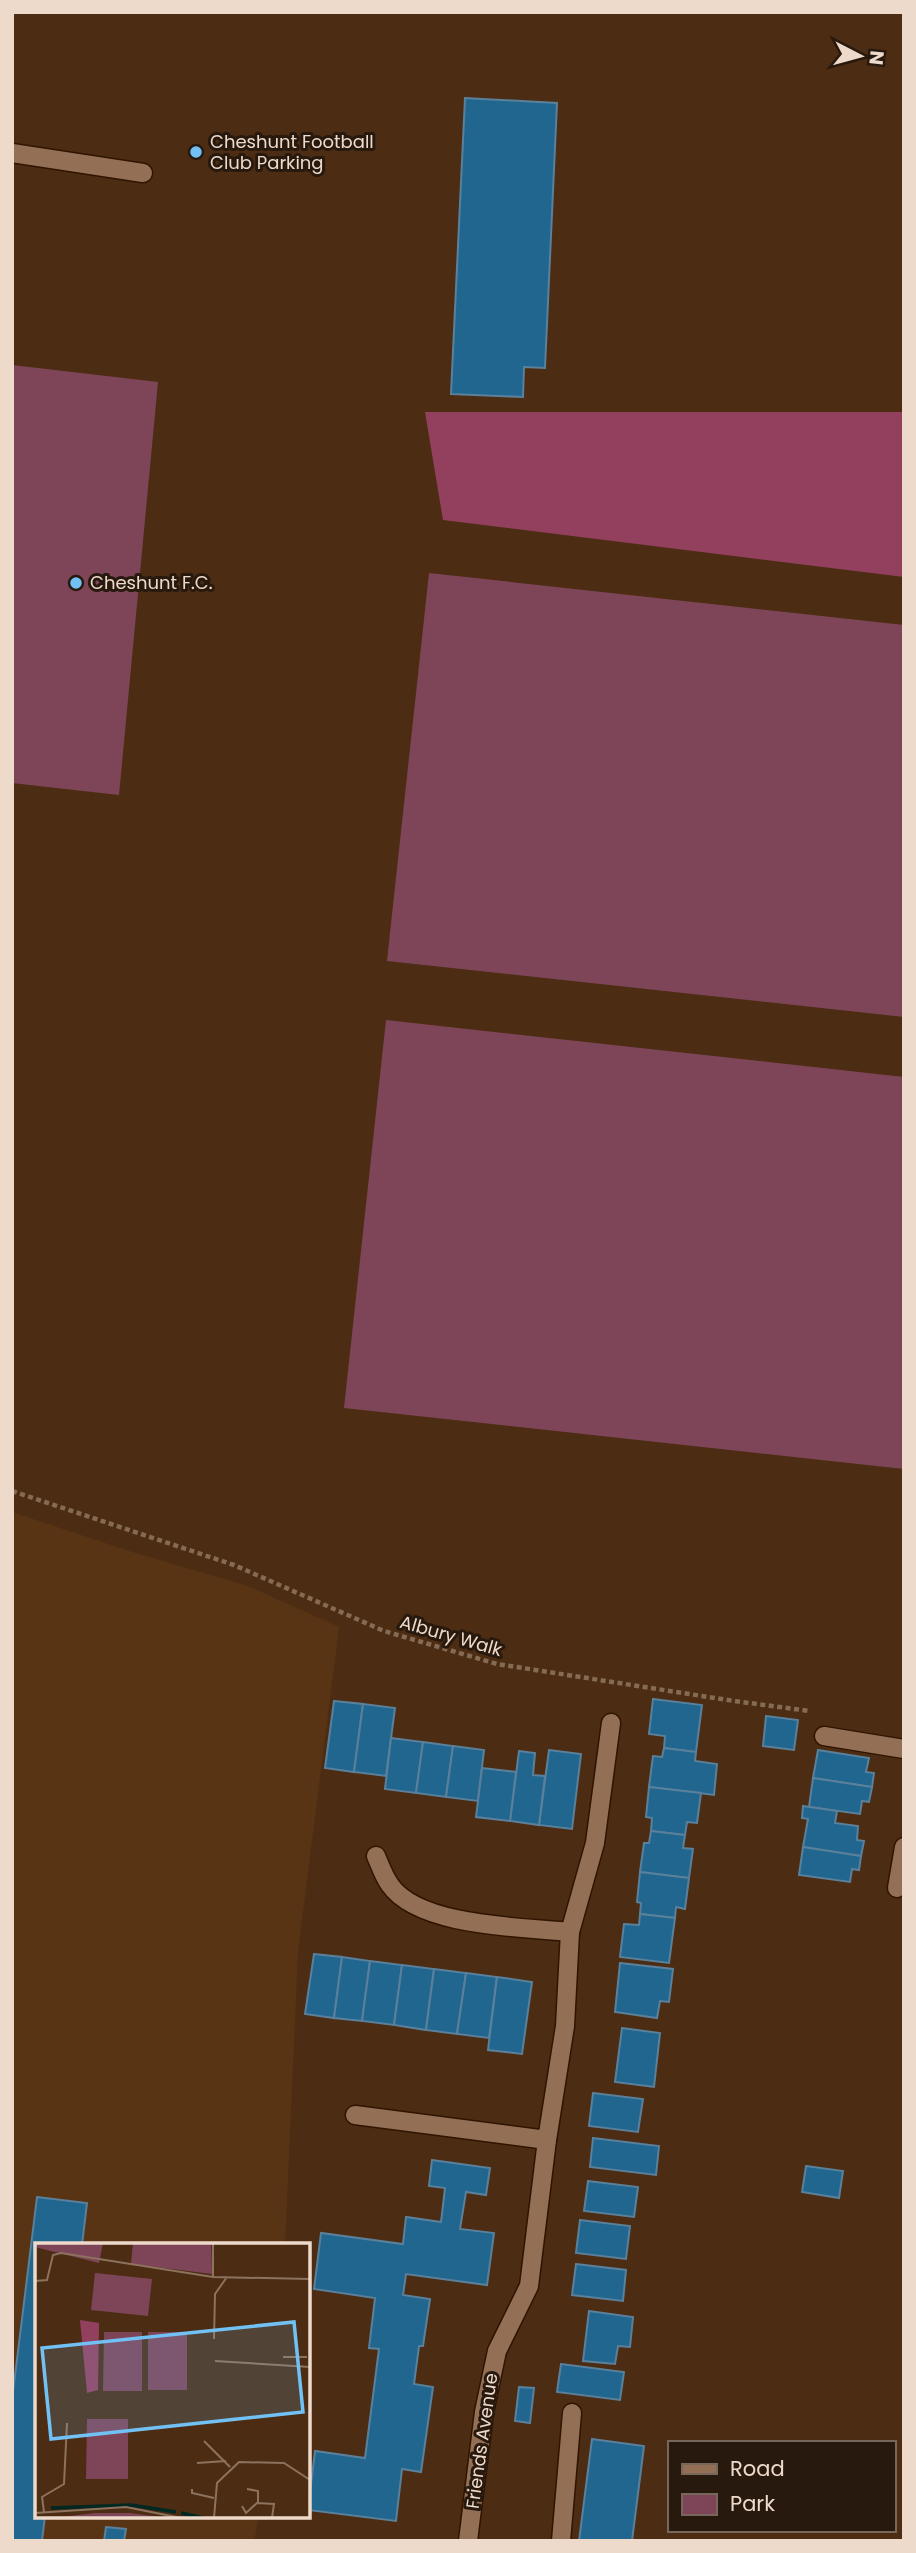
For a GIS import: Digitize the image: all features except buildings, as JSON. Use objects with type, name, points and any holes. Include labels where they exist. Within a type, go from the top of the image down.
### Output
[{"type":"street","points":[[12,153],[143,173]]},
{"type":"street","name":"Friends Avenue","points":[[468,2541],[484,2412],[496,2351],[529,2286],[547,2140],[565,2026],[570,1932],[595,1843],[611,1723]]},
{"type":"street","points":[[824,1736],[904,1749]]},
{"type":"street","points":[[897,1888],[904,1847]]},
{"type":"street","points":[[376,1856],[391,1886],[408,1902],[431,1912],[459,1921],[570,1932]]},
{"type":"street","points":[[355,2115],[547,2140]]},
{"type":"street","points":[[561,2541],[572,2413]]},
{"type":"path","name":"Albury Walk","points":[[12,1491],[234,1565],[384,1632],[497,1664],[812,1711]]},
{"type":"shaded area","points":[[425,412],[904,412],[904,577],[443,520]]},
{"type":"shaded area","points":[[12,1512],[129,1551],[248,1586],[339,1627],[298,1951],[285,2243],[35,2243],[35,2518],[259,2518],[254,2541],[12,2541]]},
{"type":"green space","name":"Cheshunt F.C.","points":[[12,365],[158,382],[119,795],[12,783]]},
{"type":"green space","points":[[429,573],[904,625],[904,1017],[387,961]]},
{"type":"green space","points":[[386,1020],[904,1077],[904,1469],[344,1408]]},
{"type":"place","name":"Cheshunt Football Club Parking","points":[[196,152]]},
{"type":"place","name":"Cheshunt F.C.","points":[[76,583]]}]
